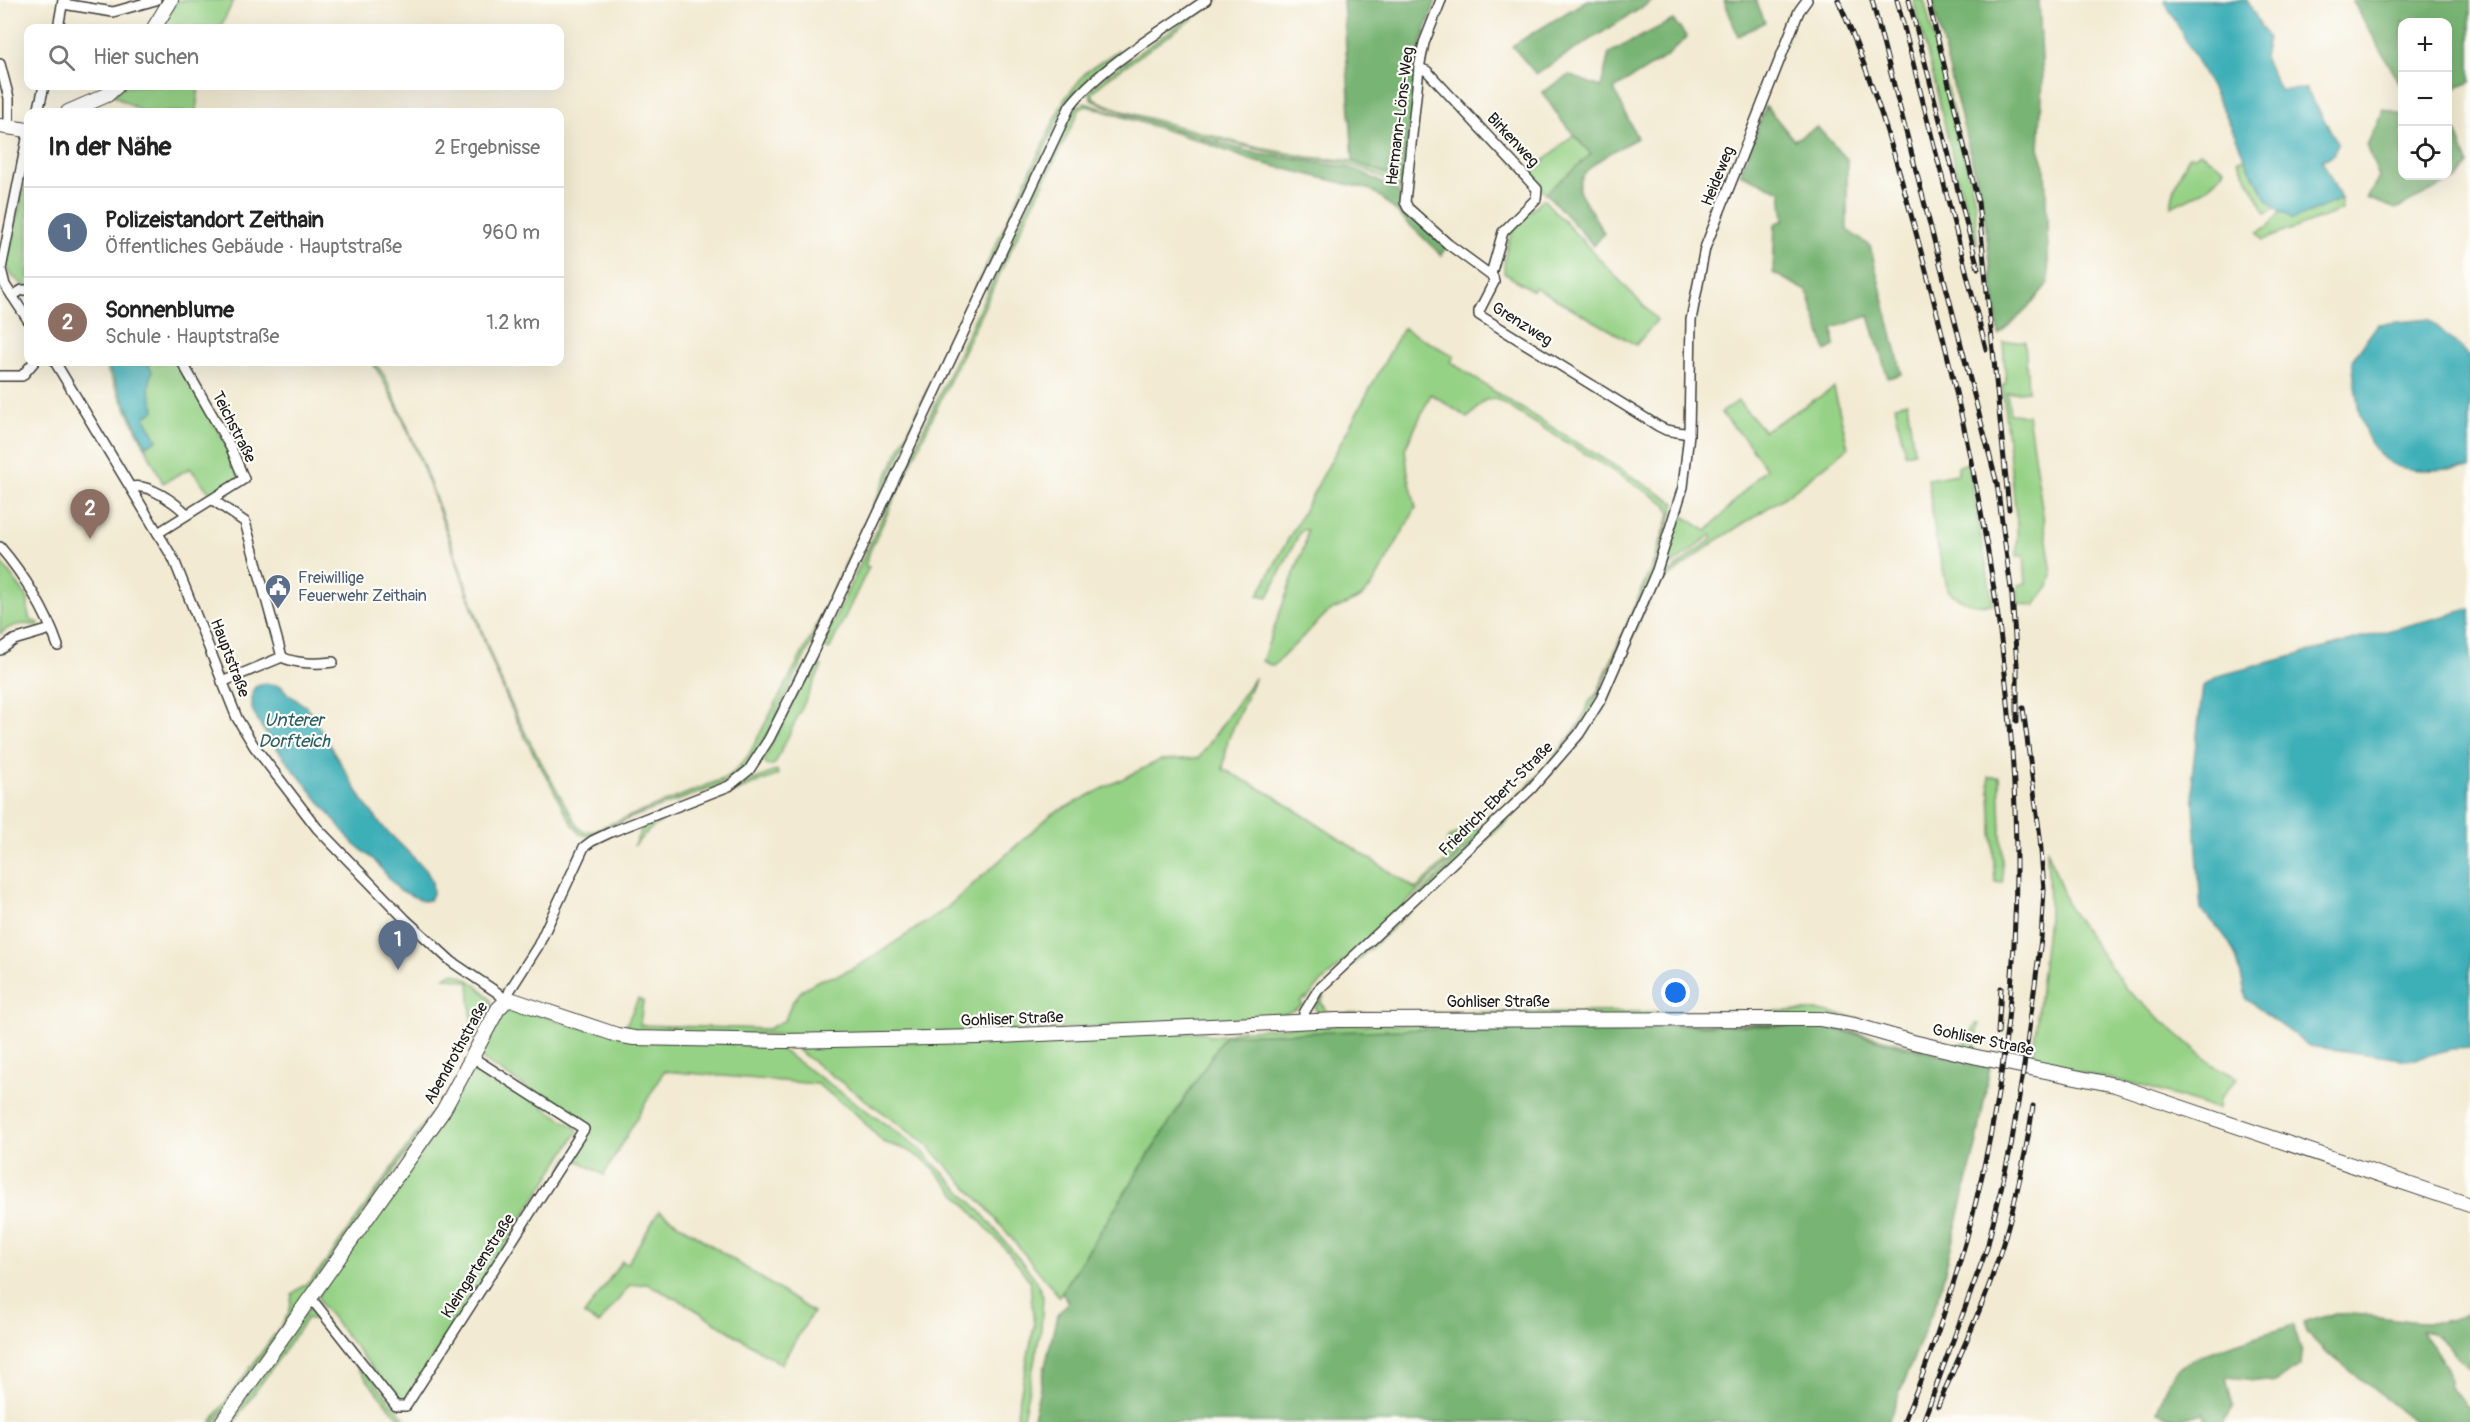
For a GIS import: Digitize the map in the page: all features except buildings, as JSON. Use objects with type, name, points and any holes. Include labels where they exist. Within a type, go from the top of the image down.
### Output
[{"type":"main road","points":[[156,24],[171,0]]},
{"type":"main road","points":[[78,108],[96,101],[113,90]]},
{"type":"main road","points":[[4,127],[24,134]]},
{"type":"main road","name":"Gohliser Straße","points":[[506,1001],[520,1002],[617,1035],[705,1040],[785,1041],[979,1037],[1304,1022],[1477,1018],[1801,1018],[1838,1021],[1944,1050],[2115,1086],[2470,1205]]},
{"type":"main road","name":"Abendrothstraße","points":[[222,1422],[443,1111],[498,1009],[506,1001]]},
{"type":"street","points":[[59,24],[63,2],[113,12],[156,0]]},
{"type":"street","name":"Abendrothstraße","points":[[506,1001],[510,990],[538,946],[584,848],[592,841],[620,828],[729,786],[740,779],[757,760],[813,652],[1070,106],[1111,68],[1206,0]]},
{"type":"street","name":"Hermann-Löns-Weg","points":[[1441,0],[1425,42],[1419,68],[1405,202],[1448,244],[1491,274]]},
{"type":"street","name":"Heideweg","points":[[1690,385],[1691,320],[1705,248],[1799,11],[1808,0]]},
{"type":"street","points":[[0,64],[9,98],[10,117],[4,127]]},
{"type":"street","name":"Birkenweg","points":[[1419,68],[1427,71],[1537,189],[1536,199],[1503,232],[1491,274]]},
{"type":"street","points":[[39,108],[43,90]]},
{"type":"street","points":[[24,155],[1,269],[2,278],[24,315]]},
{"type":"street","name":"Grenzweg","points":[[1491,274],[1494,282],[1479,315],[1666,430],[1689,434]]},
{"type":"street","points":[[12,296],[24,290]]},
{"type":"street","points":[[0,376],[22,376],[31,366]]},
{"type":"street","name":"Hauptstraße","points":[[57,366],[158,532],[184,582],[222,682],[237,718],[249,739],[333,845],[452,963],[498,993],[506,1001]]},
{"type":"street","name":"Teichstraße","points":[[158,532],[244,479],[231,447],[184,366]]},
{"type":"street","name":"Friedrich-Ebert-Straße","points":[[1304,1022],[1304,1013],[1318,990],[1513,807],[1571,745],[1587,723],[1601,699],[1667,543],[1683,487],[1689,434],[1690,385]]},
{"type":"street","points":[[131,487],[140,486],[149,489],[187,514]]},
{"type":"street","points":[[213,500],[245,522],[282,657],[287,660],[324,664],[333,662]]},
{"type":"street","points":[[0,547],[23,578],[58,646]]},
{"type":"street","points":[[0,650],[14,640],[51,629]]},
{"type":"street","points":[[222,682],[282,657]]},
{"type":"street","name":"Kleingartenstraße","points":[[310,1297],[396,1406],[406,1406],[584,1129],[472,1057]]},
{"type":"green space","points":[[178,0],[234,0],[222,24],[161,24]]},
{"type":"green space","points":[[1214,0],[1219,0],[1107,79],[1093,92],[1093,99],[1123,111],[1250,146],[1308,157],[1353,161],[1402,180],[1401,189],[1358,167],[1289,157],[1210,138],[1161,125],[1091,100],[1090,90],[1100,80]]},
{"type":"green space","points":[[1343,0],[1436,0],[1422,41],[1402,180],[1353,161]]},
{"type":"green space","points":[[1587,0],[1654,0],[1536,74],[1512,46]]},
{"type":"green space","points":[[1724,0],[1756,0],[1765,22],[1738,36]]},
{"type":"green space","points":[[1913,0],[1924,0],[1970,178],[1975,202],[1977,246],[1959,185]]},
{"type":"green space","points":[[1932,0],[2039,0],[2043,79],[2039,148],[2045,167],[2049,282],[2027,309],[1999,335],[1983,206]]},
{"type":"green space","points":[[2352,0],[2470,0],[2470,82],[2452,90],[2452,18],[2398,18],[2398,80]]},
{"type":"green space","points":[[1673,20],[1687,37],[1666,57],[1614,89],[1637,138],[1600,160],[1584,174],[1580,182],[1579,191],[1604,233],[1594,246],[1546,193],[1591,154],[1561,120],[1542,92],[1569,75],[1601,87],[1609,53]]},
{"type":"green space","points":[[1118,50],[1121,55],[1089,77],[1066,104],[763,742],[738,775],[715,787],[630,818],[596,834],[588,836],[580,834],[563,808],[511,708],[481,633],[416,450],[396,405],[375,366],[381,370],[388,382],[413,441],[439,508],[499,676],[536,754],[579,828],[584,832],[593,831],[725,778],[734,772],[748,756],[812,635],[1064,100],[1086,72]]},
{"type":"green space","points":[[119,90],[199,90],[196,108],[135,108],[114,95]]},
{"type":"green space","points":[[1084,103],[1201,138],[1200,141],[1086,106],[1080,109],[1016,239],[870,551],[865,566],[869,567],[829,650],[822,646],[1063,130],[1077,106]]},
{"type":"green space","points":[[1766,106],[1794,140],[1817,127],[1847,159],[1847,230],[1870,246],[1902,374],[1888,378],[1869,316],[1833,328],[1835,346],[1826,351],[1807,291],[1773,273],[1775,224],[1784,220],[1781,191],[1740,174]]},
{"type":"green space","points":[[2384,109],[2398,114],[2398,180],[2452,180],[2452,122],[2468,165],[2459,178],[2396,209],[2367,198],[2379,178],[2367,145]]},
{"type":"green space","points":[[1573,135],[1591,154],[1546,193],[1528,175]]},
{"type":"green space","points":[[1201,138],[1258,154],[1348,167],[1364,173],[1400,193],[1402,203],[1446,247],[1441,255],[1371,190],[1253,161],[1200,141]]},
{"type":"green space","points":[[2200,152],[2225,169],[2208,187],[2171,207],[2175,187],[2183,167],[2190,155],[2195,156]]},
{"type":"green space","points":[[2246,158],[2268,200],[2277,207],[2266,213],[2238,160]]},
{"type":"green space","points":[[24,189],[24,285],[12,276],[6,263]]},
{"type":"green space","points":[[1543,199],[1657,320],[1636,345],[1535,287],[1533,291],[1504,273],[1506,248],[1513,231]]},
{"type":"green space","points":[[2341,199],[2342,210],[2263,240],[2258,232],[2270,225],[2280,212],[2293,218]]},
{"type":"green space","points":[[1403,328],[1454,356],[1451,362],[1500,395],[1675,503],[1655,568],[1587,719],[1532,784],[1318,986],[1306,1000],[1305,998],[1300,1002],[1302,1005],[1291,1011],[1265,1018],[1196,1019],[1196,1023],[879,1036],[632,1033],[629,1030],[623,1032],[638,999],[643,1001],[640,1025],[768,1029],[785,1020],[791,1004],[803,989],[819,980],[839,975],[865,962],[943,911],[1052,814],[1160,760],[1199,758],[1255,677],[1228,740],[1223,769],[1274,796],[1416,889],[1447,860],[1447,840],[1451,836],[1477,829],[1488,823],[1536,777],[1579,725],[1588,704],[1597,693],[1652,566],[1670,514],[1667,505],[1662,501],[1496,399],[1485,400],[1468,418],[1431,394],[1405,449],[1416,508],[1372,586],[1360,598],[1328,612],[1273,666],[1262,661],[1305,544],[1307,530],[1301,530],[1268,597],[1258,595]]},
{"type":"green space","points":[[2025,341],[2028,391],[2007,393],[2010,414],[2028,415],[2052,574],[2049,587],[2035,605],[2018,604],[2018,585],[2026,583],[2024,556],[2017,556],[2017,525],[2002,385],[2006,384],[2003,342]]},
{"type":"green space","points":[[105,366],[180,366],[229,449],[239,478],[213,497],[190,468],[163,483]]},
{"type":"green space","points":[[1834,388],[1848,448],[1785,497],[1716,541],[1662,582],[1652,594],[1639,621],[1603,709],[1581,742],[1505,823],[1325,991],[1321,1003],[1327,1012],[1336,1013],[1819,1011],[1857,1018],[1958,1045],[1967,1042],[1976,1024],[1979,1024],[1976,1047],[1973,1050],[1855,1021],[1321,1015],[1317,1013],[1315,1007],[1324,989],[1582,736],[1601,706],[1658,578],[1666,575],[1713,538],[1711,535],[1660,572],[1680,514],[1707,531],[1766,468],[1746,440],[1721,413],[1738,401],[1764,431]]},
{"type":"green space","points":[[1907,402],[1914,452],[1905,454],[1895,405]]},
{"type":"green space","points":[[1968,463],[1993,604],[1969,603],[1948,590],[1936,540],[1928,479],[1958,474],[1958,466]]},
{"type":"green space","points":[[0,561],[28,598],[30,620],[39,623],[39,626],[18,625],[0,634]]},
{"type":"green space","points":[[813,663],[822,666],[775,764],[769,766],[763,761]]},
{"type":"green space","points":[[777,770],[778,775],[663,820],[648,831],[634,846],[644,823],[720,795]]},
{"type":"green space","points":[[1989,777],[1999,777],[2003,883],[1995,882]]},
{"type":"green space","points":[[2047,849],[2068,906],[2126,989],[2213,1065],[2238,1078],[2219,1099],[2218,1109],[2139,1085],[2032,1062],[2049,909]]},
{"type":"green space","points":[[451,973],[462,976],[477,986],[492,1003],[489,1017],[473,1042],[469,982],[445,977]]},
{"type":"green space","points":[[515,1008],[579,1027],[780,1049],[919,1148],[979,1210],[1034,1277],[1043,1296],[1041,1329],[1022,1422],[1015,1422],[1034,1326],[1030,1281],[1009,1253],[927,1162],[907,1150],[883,1142],[856,1114],[817,1084],[664,1071],[604,1175],[572,1157],[561,1174],[569,1157],[591,1128],[481,1057],[503,1013]]},
{"type":"green space","points":[[1560,1022],[1821,1024],[1990,1064],[1985,1067],[1837,1029],[1804,1025],[1560,1025],[1225,1035],[1235,1031],[1304,1026]]},
{"type":"green space","points":[[1560,1025],[1821,1026],[1985,1067],[1990,1066],[1977,1142],[1939,1295],[1888,1422],[1032,1422],[1057,1315],[1068,1303],[1062,1292],[1225,1035]]},
{"type":"green space","points":[[1204,1032],[1209,1036],[1225,1035],[1059,1296],[984,1205],[926,1144],[797,1050],[803,1045]]},
{"type":"green space","points":[[479,1066],[578,1129],[406,1400],[400,1403],[320,1303],[318,1296],[474,1067]]},
{"type":"green space","points":[[430,1115],[433,1116],[216,1422],[211,1422],[285,1320],[290,1310],[292,1294],[311,1280],[323,1266]]},
{"type":"green space","points":[[659,1211],[813,1312],[781,1364],[685,1303],[647,1284],[630,1285],[599,1324],[584,1315],[622,1261],[627,1264]]},
{"type":"green space","points":[[309,1308],[315,1310],[408,1422],[405,1422],[391,1409],[319,1321],[307,1318],[234,1422],[228,1422]]},
{"type":"green space","points":[[2470,1311],[2470,1370],[2434,1334],[2420,1330],[2447,1367],[2450,1388],[2470,1409],[2470,1422],[2415,1422],[2324,1350],[2306,1332],[2303,1322],[2330,1315],[2351,1314],[2422,1322],[2439,1321],[2455,1318]]},
{"type":"green space","points":[[2293,1325],[2302,1353],[2301,1366],[2275,1382],[2226,1377],[2233,1406],[2223,1422],[2202,1422],[2205,1420],[2203,1413],[2178,1420],[2157,1412],[2170,1379],[2186,1364],[2214,1351]]},
{"type":"water","points":[[2164,0],[2247,0],[2268,39],[2264,57],[2280,90],[2306,89],[2338,143],[2333,156],[2322,160],[2341,199],[2292,219],[2286,213],[2280,212],[2268,200],[2250,169],[2225,113]]},
{"type":"water","points":[[2429,319],[2470,356],[2470,468],[2417,470],[2392,464],[2380,455],[2370,442],[2359,410],[2352,360],[2378,324]]},
{"type":"water","points":[[108,366],[149,366],[152,371],[149,388],[155,410],[145,417],[157,440],[146,446]]},
{"type":"water","points":[[2470,609],[2470,1048],[2452,1049],[2408,1060],[2309,1046],[2246,999],[2237,960],[2228,940],[2201,910],[2192,775],[2203,686],[2218,676]]},
{"type":"water","name":"Unterer Dorfteich","points":[[265,683],[281,686],[288,694],[307,707],[365,804],[383,827],[426,870],[432,881],[433,894],[429,900],[423,901],[399,890],[374,860],[353,843],[285,759],[262,728],[252,709],[252,692],[255,687]]},
{"type":"railway","points":[[1838,0],[1869,79],[1895,159],[1918,239],[1962,420],[1982,520],[1998,620],[2010,722],[2015,823],[2015,925],[2007,1026],[1992,1127],[1976,1202],[1956,1277],[1932,1350],[1904,1422]]},
{"type":"railway","points":[[1872,0],[1997,484],[2012,596],[2017,665],[2017,721]]},
{"type":"railway","points":[[1897,0],[1986,349]]},
{"type":"railway","points":[[1909,0],[1978,268]]},
{"type":"railway","points":[[1928,0],[1978,202],[2009,509]]},
{"type":"railway","points":[[1923,1422],[1987,1248],[2011,1146],[2024,1066],[2041,939],[2044,890],[2040,837],[2023,708]]},
{"type":"railway","points":[[1998,1033],[2001,988]]},
{"type":"railway","points":[[1938,1406],[1996,1266],[2021,1175],[2033,1106]]},
{"type":"place","name":"Sonnenblume","points":[[90,539]]},
{"type":"place","name":"Freiwillige Feuerwehr Zeithain","points":[[278,610]]},
{"type":"place","name":"Polizeistandort Zeithain","points":[[398,970]]}]
